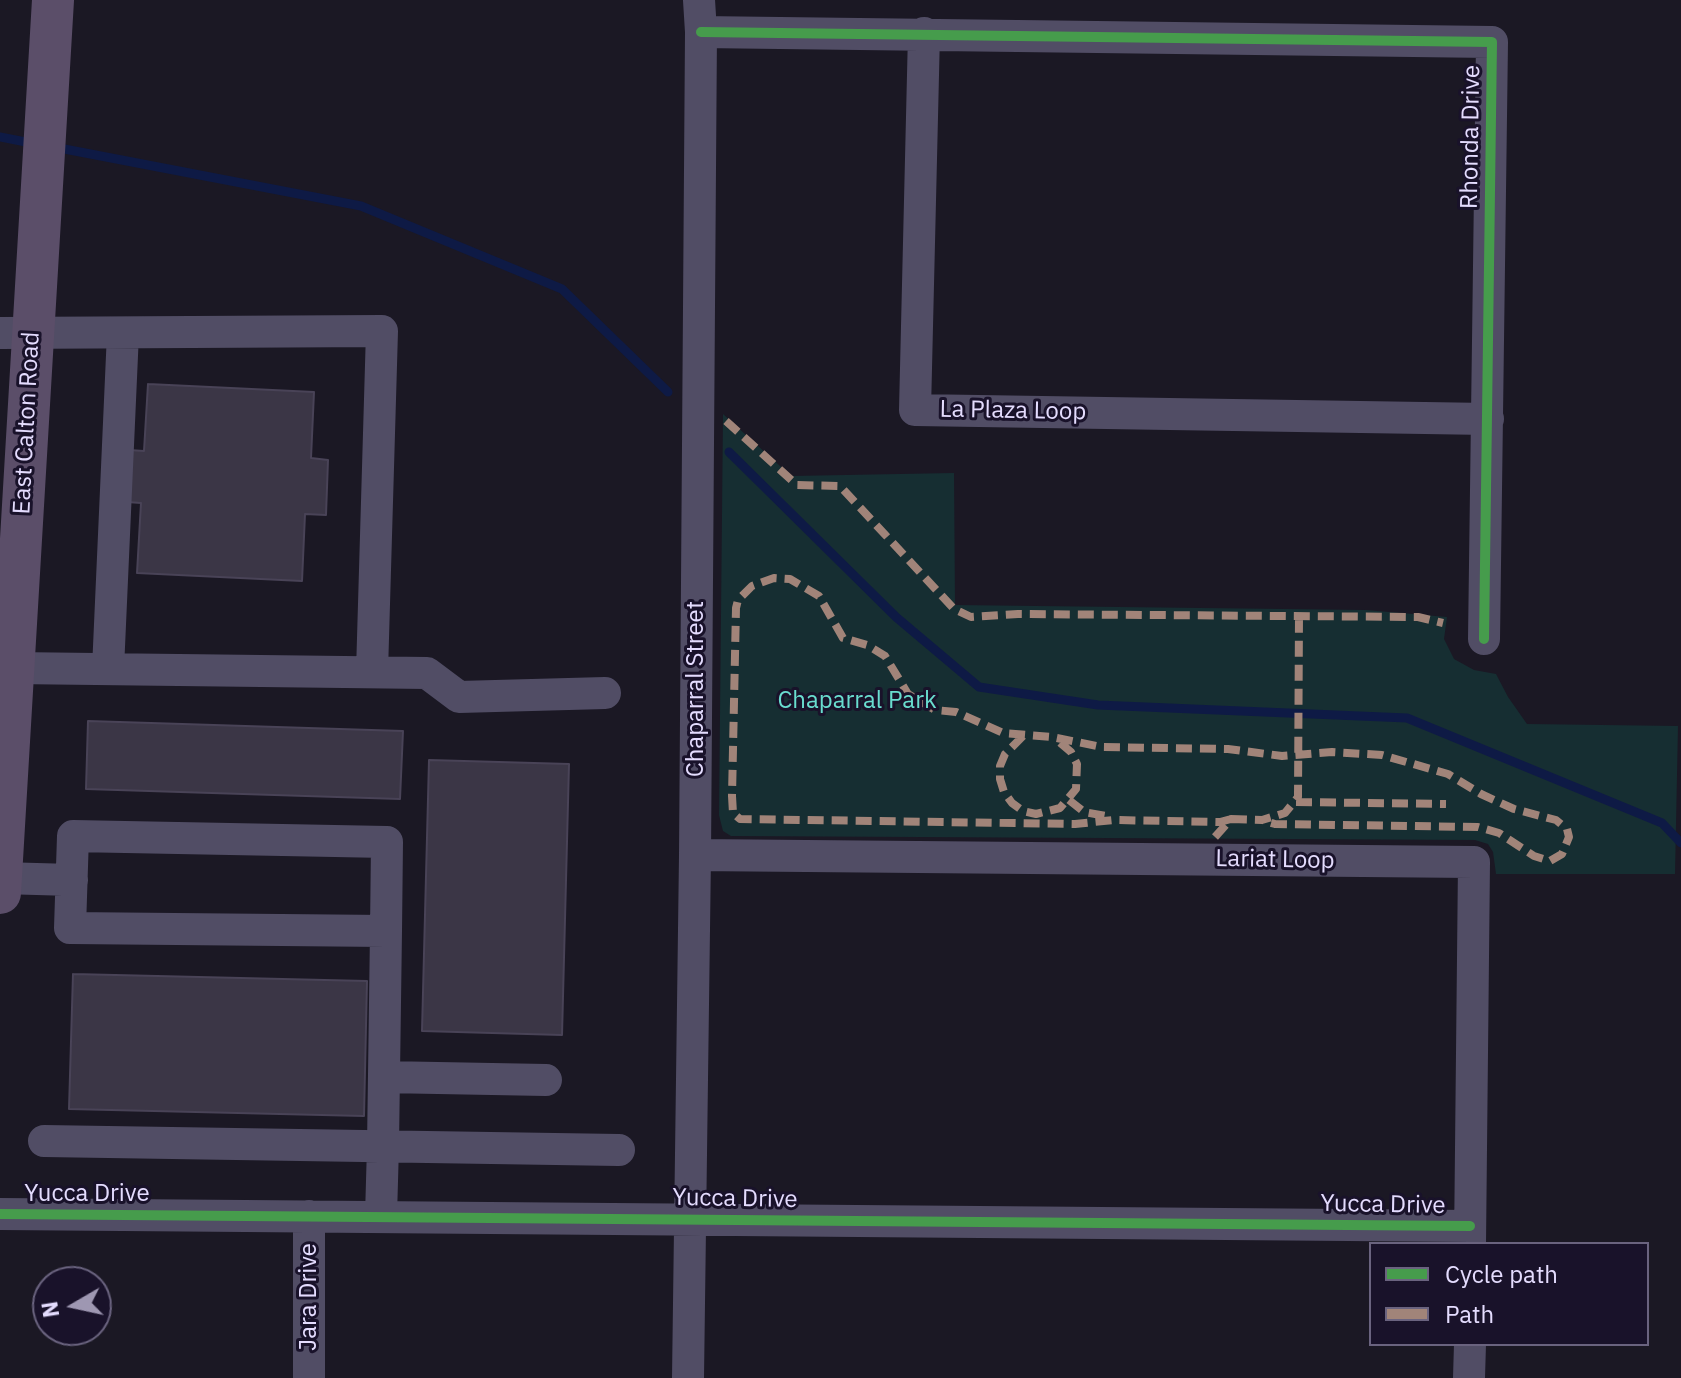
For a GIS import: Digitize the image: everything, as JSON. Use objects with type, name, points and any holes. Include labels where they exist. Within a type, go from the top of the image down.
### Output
[{"type":"main road","name":"East Calton Road","points":[[0,893],[16,333],[41,185],[53,0]]},
{"type":"street","name":"Rhonda Drive","points":[[700,16],[924,33],[1492,42],[1484,639]]},
{"type":"street","name":"Chaparral Street","points":[[688,1378],[700,16]]},
{"type":"street","name":"La Plaza Loop","points":[[924,33],[915,410],[1488,419]]},
{"type":"street","points":[[16,333],[382,331],[372,672]]},
{"type":"street","points":[[108,669],[123,333]]},
{"type":"street","points":[[6,668],[427,673],[459,697],[605,693]]},
{"type":"street","points":[[381,1216],[383,1146],[386,931],[387,842],[73,836],[70,928],[386,931]]},
{"type":"street","name":"Lariat Loop","points":[[695,855],[1474,862],[1470,1235]]},
{"type":"street","points":[[1,878],[72,880]]},
{"type":"street","points":[[384,1077],[546,1080]]},
{"type":"street","points":[[44,1141],[619,1150]]},
{"type":"street","name":"Yucca Drive","points":[[0,1214],[689,1219],[1470,1235]]},
{"type":"street","name":"Jara Drive","points":[[309,1216],[309,1378]]},
{"type":"street","points":[[1469,1378],[1470,1346]]},
{"type":"green space","name":"Chaparral Park","points":[[723,414],[791,476],[954,473],[955,605],[1366,610],[1447,617],[1444,639],[1454,659],[1474,670],[1496,674],[1527,724],[1678,726],[1675,874],[1496,874],[1493,852],[1488,844],[1475,840],[731,836],[723,831],[719,815]]},
{"type":"building","points":[[148,384],[314,392],[311,458],[328,460],[326,515],[305,514],[302,581],[137,573],[141,503],[127,502],[129,450],[144,451]]},
{"type":"building","points":[[88,721],[403,731],[400,799],[86,789]]},
{"type":"building","points":[[429,760],[569,764],[562,1035],[422,1031]]},
{"type":"building","points":[[73,974],[367,981],[364,1116],[69,1109]]},
{"type":"waterway","points":[[0,137],[36,144]]},
{"type":"waterway","points":[[54,147],[361,206],[562,289],[668,392]]},
{"type":"waterway","points":[[729,452],[896,617],[979,687],[1098,705],[1407,718],[1662,823],[1681,843]]},
{"type":"marked path","points":[[726,421],[797,485],[840,486],[954,609],[971,617],[1018,614],[1418,617],[1443,623]]},
{"type":"marked path","points":[[1231,819],[1220,822],[1113,820],[1075,824],[740,819],[733,813],[732,796],[738,600],[752,586],[774,578],[790,579],[819,596],[843,638],[867,645],[885,656],[908,694],[935,710],[956,712],[1003,733],[1052,737],[1102,747],[1228,749],[1282,756],[1332,752],[1382,755],[1448,774],[1514,809],[1556,820],[1567,829],[1569,837],[1562,854],[1550,861],[1534,856],[1499,833],[1478,827],[1275,824],[1262,820]]},
{"type":"marked path","points":[[1215,837],[1231,819],[1262,820],[1285,813],[1298,797],[1299,616]]},
{"type":"marked path","points":[[1023,736],[1005,754],[1000,766],[1000,779],[1012,803],[1023,811],[1036,814],[1060,808],[1076,789],[1077,764],[1071,752],[1057,740]]},
{"type":"marked path","points":[[1069,800],[1084,812],[1106,816]]},
{"type":"marked path","points":[[1296,802],[1446,804]]},
{"type":"cycle path","points":[[701,32],[1492,42],[1484,639]]},
{"type":"cycle path","points":[[0,1214],[1470,1226]]}]
